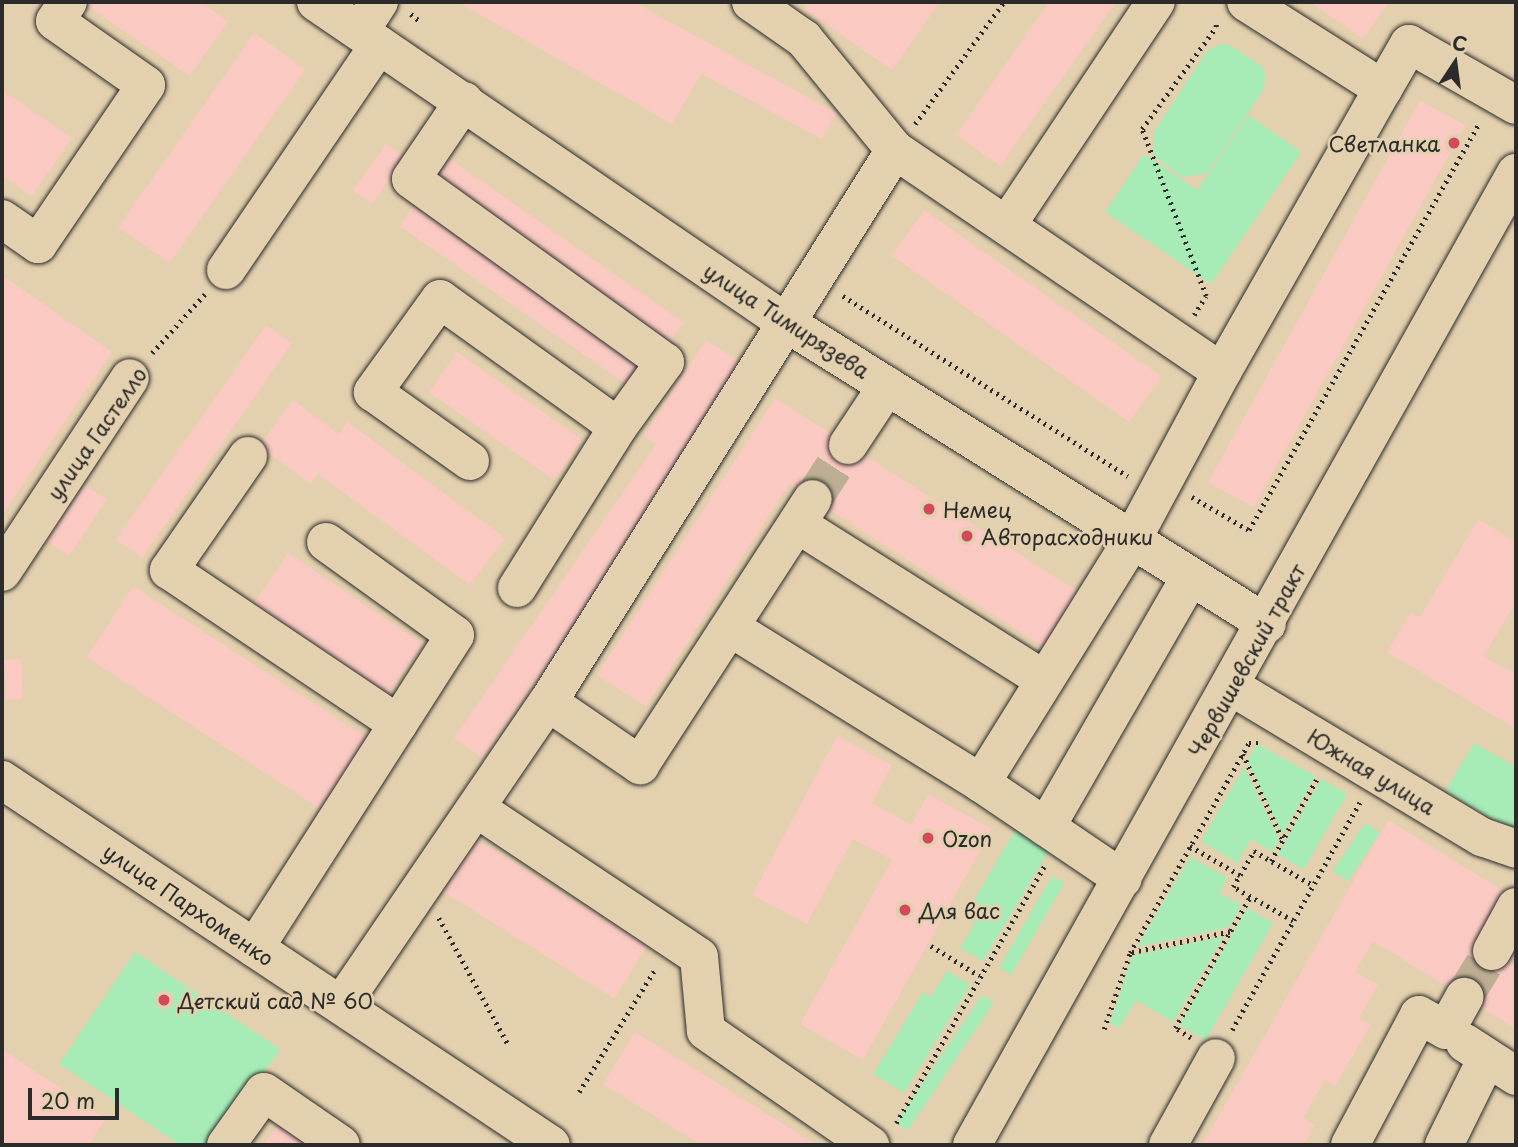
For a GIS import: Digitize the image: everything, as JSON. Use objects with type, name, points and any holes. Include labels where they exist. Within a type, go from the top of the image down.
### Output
[{"type":"street","points":[[2,219],[38,244],[146,86],[55,21],[68,2]]},
{"type":"street","name":"улица Тимирязева","points":[[316,2],[372,26],[464,101],[788,324],[1189,579],[1266,624]]},
{"type":"street","points":[[751,2],[804,39],[895,150],[1222,372]]},
{"type":"street","points":[[1007,225],[1156,2]]},
{"type":"street","points":[[1231,8],[1383,89]]},
{"type":"street","points":[[226,270],[372,26]]},
{"type":"street","points":[[981,783],[1131,542],[1222,372],[1409,44],[1506,99]]},
{"type":"street","points":[[464,101],[411,179],[666,362],[618,427],[517,588]]},
{"type":"street","points":[[341,1006],[548,702],[895,150]]},
{"type":"street","name":"Червишевский тракт","points":[[972,1145],[1232,687],[1516,173]]},
{"type":"street","points":[[470,461],[373,391],[440,299],[618,427]]},
{"type":"street","name":"улица Гастелло","points":[[2,572],[130,378]]},
{"type":"street","points":[[848,445],[887,386]]},
{"type":"street","points":[[248,456],[169,570],[398,724]]},
{"type":"street","points":[[548,702],[640,765],[805,511],[1044,679]]},
{"type":"street","points":[[255,948],[455,635],[326,542]]},
{"type":"street","points":[[1053,832],[1189,579]]},
{"type":"street","points":[[731,628],[981,783],[1123,879]]},
{"type":"street","name":"Южная улица","points":[[1232,687],[1482,837],[1516,849]]},
{"type":"street","name":"улица Пархоменко","points":[[2,780],[341,1006],[528,1139]]},
{"type":"street","points":[[476,808],[699,957],[706,1031],[880,1139]]},
{"type":"street","points":[[1492,951],[1516,907]]},
{"type":"street","points":[[1350,1145],[1419,1015],[1455,1014],[1501,1067],[1444,1145]]},
{"type":"street","points":[[1168,1145],[1217,1055]]},
{"type":"street","points":[[226,1145],[264,1092],[341,1145]]},
{"type":"path","points":[[895,150],[1004,2]]},
{"type":"path","points":[[1177,342],[1206,296],[1142,129],[1231,8]]},
{"type":"path","points":[[816,279],[1108,467],[1132,478],[1164,481],[1249,530],[1506,99]]},
{"type":"path","name":"улица Гастелло","points":[[130,378],[226,270]]},
{"type":"path","points":[[1104,1029],[1130,953],[1190,846],[1249,743],[1267,743]]},
{"type":"path","points":[[1243,754],[1283,840]]},
{"type":"path","points":[[1310,768],[1331,779]]},
{"type":"path","points":[[1271,862],[1320,774]]},
{"type":"path","points":[[1250,897],[1175,1028],[1217,1055],[1363,797],[1352,791]]},
{"type":"path","points":[[880,1139],[981,976],[1053,832]]},
{"type":"path","points":[[1190,846],[1240,875]]},
{"type":"path","points":[[1293,921],[1233,887],[1254,851],[1313,885]]},
{"type":"path","points":[[422,887],[509,1046]]},
{"type":"path","points":[[1130,953],[1230,932]]},
{"type":"path","points":[[579,1091],[674,940]]},
{"type":"path","points":[[931,946],[981,976]]},
{"type":"green space","points":[[1220,44],[1231,46],[1261,66],[1266,77],[1262,92],[1206,174],[1182,177],[1153,156],[1153,133],[1207,51]]},
{"type":"green space","points":[[1248,115],[1301,152],[1211,284],[1105,212],[1144,154],[1197,190]]},
{"type":"green space","points":[[1474,743],[1516,767],[1516,833],[1445,791]]},
{"type":"green space","points":[[1257,744],[1315,776],[1282,835],[1247,761]]},
{"type":"green space","points":[[1244,767],[1279,840],[1272,852],[1251,839],[1237,863],[1201,841]]},
{"type":"green space","points":[[1321,779],[1347,794],[1303,869],[1278,854]]},
{"type":"green space","points":[[1365,823],[1380,833],[1347,881],[1333,871]]},
{"type":"green space","points":[[1017,827],[1051,847],[983,961],[960,948],[975,923],[964,917]]},
{"type":"green space","points":[[1190,857],[1227,878],[1219,893],[1241,905],[1229,927],[1137,947]]},
{"type":"green space","points":[[1052,876],[1064,883],[1011,975],[999,968]]},
{"type":"green space","points":[[1247,908],[1273,923],[1205,1040],[1180,1025]]},
{"type":"green space","points":[[1224,936],[1173,1022],[1136,1000],[1119,1028],[1110,1023],[1132,956]]},
{"type":"green space","points":[[135,952],[280,1049],[215,1145],[180,1145],[59,1064]]},
{"type":"green space","points":[[947,971],[970,985],[904,1093],[873,1074],[923,992],[931,997]]},
{"type":"green space","points":[[982,995],[994,1003],[907,1131],[896,1123]]},
{"type":"building","points":[[81,2],[200,2],[228,21],[190,76]]},
{"type":"building","points":[[458,2],[634,2],[836,113],[822,139],[701,74],[672,124]]},
{"type":"building","points":[[809,2],[940,2],[892,70],[804,9]]},
{"type":"building","points":[[1049,2],[1116,2],[1000,166],[956,135]]},
{"type":"building","points":[[1310,2],[1389,2],[1363,39]]},
{"type":"building","points":[[254,33],[306,69],[170,263],[118,227]]},
{"type":"building","points":[[2,90],[72,138],[32,196],[2,176]]},
{"type":"building","points":[[1420,100],[1465,125],[1254,507],[1208,482]]},
{"type":"building","points":[[386,144],[405,158],[372,204],[352,190]]},
{"type":"building","points":[[450,159],[683,322],[669,343],[436,179]]},
{"type":"building","points":[[413,206],[646,369],[632,389],[399,226]]},
{"type":"building","points":[[924,210],[1162,376],[1129,422],[892,256]]},
{"type":"building","points":[[2,275],[112,352],[2,516]]},
{"type":"building","points":[[266,325],[292,343],[142,558],[116,540]]},
{"type":"building","points":[[706,340],[748,367],[686,464],[482,758],[454,738],[656,444],[643,436]]},
{"type":"building","points":[[457,352],[582,440],[554,480],[429,392]]},
{"type":"building","points":[[775,398],[1080,593],[1045,648],[789,484],[646,707],[597,675]]},
{"type":"building","points":[[293,400],[339,434],[347,422],[505,538],[470,585],[318,474],[311,484],[259,446]]},
{"type":"building","points":[[85,485],[107,500],[69,556],[46,540],[64,502],[71,506]]},
{"type":"building","points":[[1478,519],[1516,542],[1516,602],[1484,656],[1516,675],[1516,729],[1387,652],[1411,612],[1420,617]]},
{"type":"building","points":[[288,553],[422,644],[387,696],[253,605]]},
{"type":"building","points":[[133,586],[367,738],[321,809],[87,657]]},
{"type":"building","points":[[21,659],[23,699],[6,700],[4,660]]},
{"type":"building","name":"Для вас","points":[[837,736],[892,765],[872,803],[911,825],[928,794],[992,829],[863,1060],[800,1024],[892,860],[853,839],[807,924],[752,895]]},
{"type":"building","points":[[1388,820],[1515,898],[1487,948],[1516,967],[1516,1029],[1373,941],[1355,972],[1378,985],[1359,1018],[1371,1024],[1335,1086],[1325,1080],[1303,1118],[1315,1125],[1303,1145],[1202,1145]]},
{"type":"building","points":[[474,838],[647,946],[614,999],[441,891]]},
{"type":"building","points":[[635,1032],[817,1145],[701,1145],[603,1084]]},
{"type":"building","points":[[2,1049],[106,1119],[88,1145],[9,1145],[2,1140]]},
{"type":"building","points":[[278,1125],[307,1145],[263,1145]]},
{"type":"tunnel","points":[[813,499],[848,445]]},
{"type":"tunnel","points":[[1464,997],[1492,951]]},
{"type":"place","name":"Светланка","points":[[1454,143]]},
{"type":"place","name":"Немец","points":[[929,509]]},
{"type":"place","name":"Авторасходники","points":[[967,536]]},
{"type":"place","name":"Ozon","points":[[928,838]]},
{"type":"place","name":"Для вас","points":[[905,910]]},
{"type":"place","name":"Детский сад № 60","points":[[164,1000]]}]
